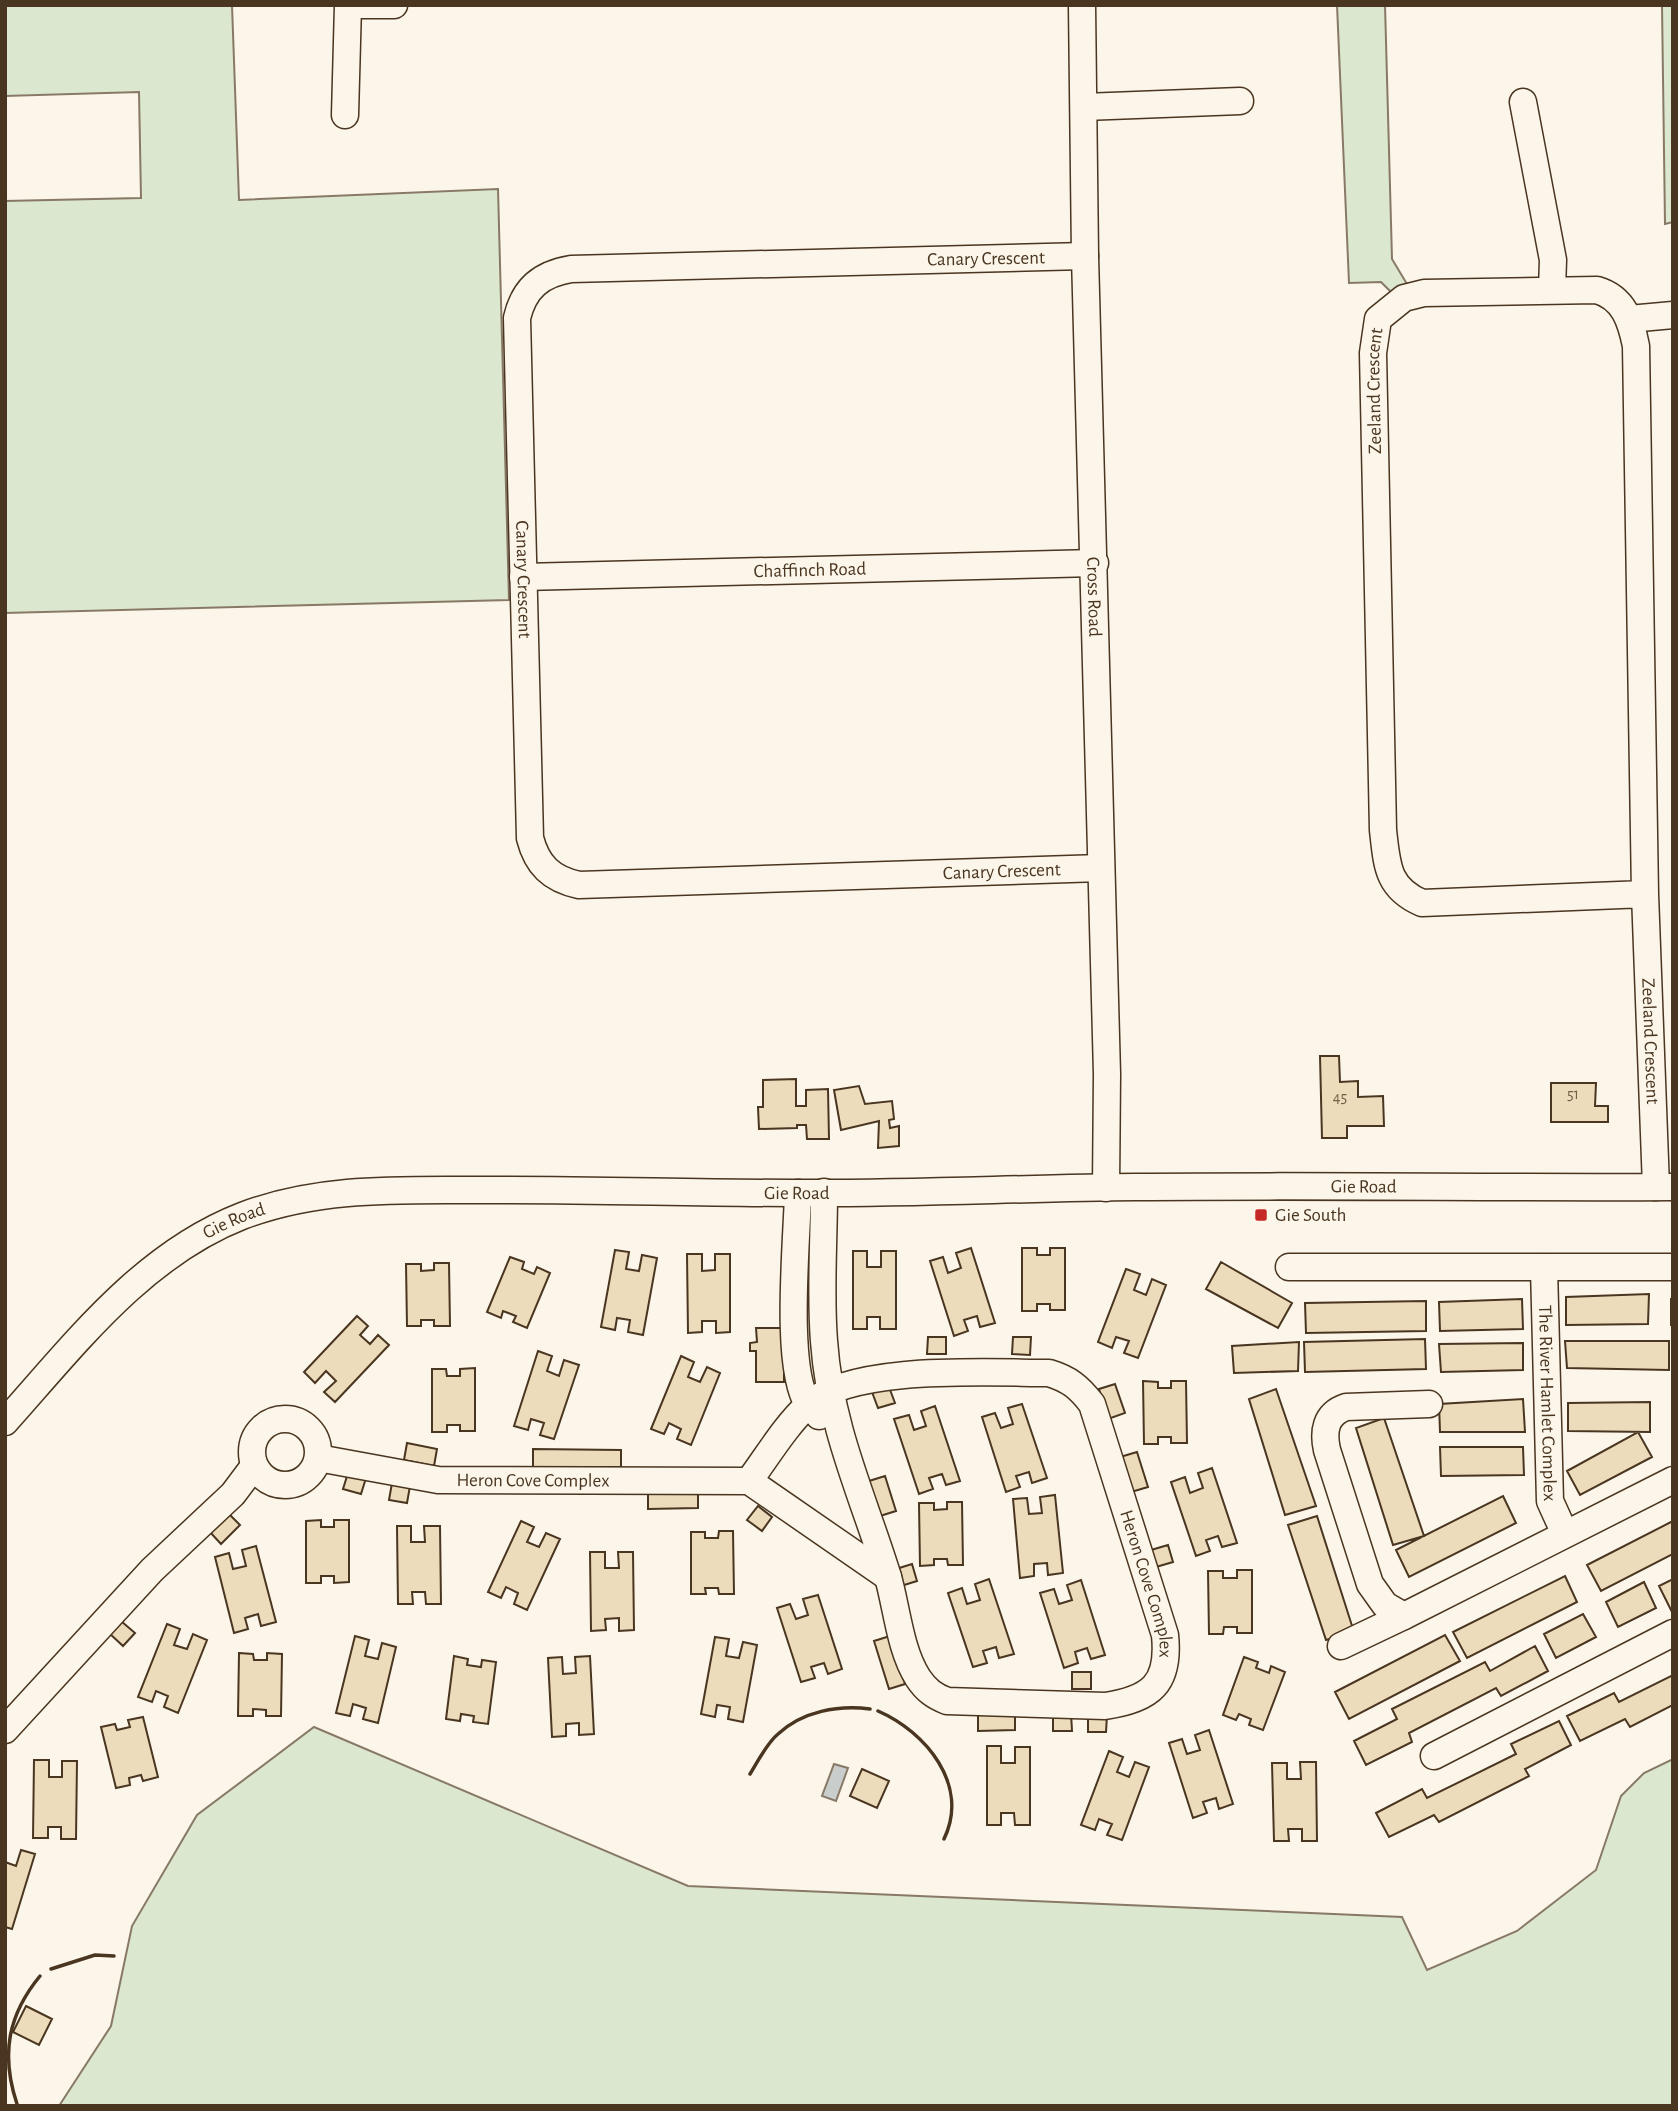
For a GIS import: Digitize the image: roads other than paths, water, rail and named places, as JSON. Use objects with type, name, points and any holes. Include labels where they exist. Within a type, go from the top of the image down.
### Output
[{"type":"street","points":[[345,115],[351,5],[394,5]]},
{"type":"street","name":"Cross Road","points":[[1082,5],[1085,256],[1107,1074],[1106,1188]]},
{"type":"street","points":[[1084,107],[1240,101]]},
{"type":"street","points":[[1523,102],[1553,260],[1552,289]]},
{"type":"street","name":"Canary Crescent","points":[[1085,256],[571,269],[548,274],[529,289],[521,301],[517,318],[523,577],[530,838],[535,855],[555,878],[579,885],[1101,868]]},
{"type":"street","name":"Zeeland Crescent","points":[[1645,894],[1422,903],[1395,885],[1386,858],[1373,353],[1378,320],[1392,305],[1413,295],[1552,289],[1607,293],[1617,300],[1629,319],[1636,346],[1645,894],[1664,1187]]},
{"type":"street","points":[[1629,319],[1673,315]]},
{"type":"street","name":"Chaffinch Road","points":[[523,577],[1095,563]]},
{"type":"street","name":"Gie Road","points":[[5,1422],[124,1292],[156,1265],[219,1226],[273,1206],[363,1191],[552,1189],[811,1193],[1106,1188],[1664,1187]]},
{"type":"street","name":"Heron Cove Complex","points":[[811,1193],[795,1332],[799,1382],[819,1398],[838,1434],[888,1577],[909,1658],[917,1677],[927,1690],[947,1701],[1105,1706],[1131,1702],[1147,1694],[1165,1669],[1165,1635],[1092,1404],[1078,1386],[1049,1373],[905,1373],[819,1398]]},
{"type":"street","points":[[1289,1267],[1673,1267]]},
{"type":"street","name":"The River Hamlet Complex","points":[[1544,1268],[1550,1501],[1565,1534]]},
{"type":"street","points":[[819,1398],[749,1481],[888,1577]]},
{"type":"street","points":[[1404,1616],[1385,1605],[1370,1584],[1327,1450],[1325,1429],[1334,1413],[1346,1408],[1429,1404]]},
{"type":"street","points":[[286,1419],[307,1427],[318,1447],[318,1458],[306,1478],[283,1486],[261,1476],[254,1466],[251,1455],[257,1433],[265,1425],[286,1419]]},
{"type":"street","name":"Heron Cove Complex","points":[[318,1458],[438,1480],[749,1481]]},
{"type":"street","points":[[5,1730],[133,1590],[233,1494],[254,1466]]},
{"type":"street","points":[[1341,1646],[1673,1480]]},
{"type":"street","points":[[1434,1756],[1673,1633]]},
{"type":"place","name":"Gie South","points":[[1261,1215]]}]
